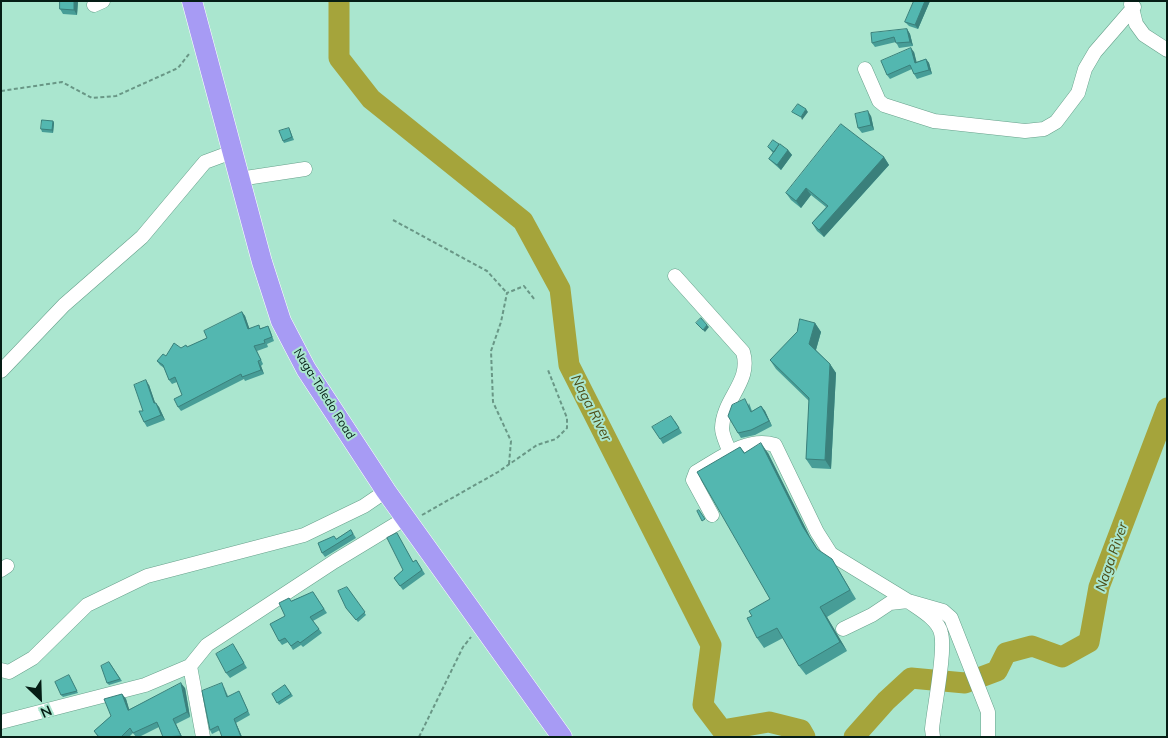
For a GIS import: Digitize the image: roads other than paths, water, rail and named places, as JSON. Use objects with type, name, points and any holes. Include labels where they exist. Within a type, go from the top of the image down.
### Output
[{"type":"highway","name":"Naga-Toledo Road","points":[[192,1],[262,262],[281,321],[306,369],[386,491],[562,737]]},
{"type":"street","points":[[1132,4],[1136,24],[1144,35],[1167,50]]},
{"type":"street","points":[[865,69],[879,101],[884,105],[934,121],[1025,131],[1044,129],[1056,122],[1078,93],[1085,69],[1095,52],[1132,4]]},
{"type":"street","points":[[1,372],[64,305],[142,238],[205,162],[232,152]]},
{"type":"street","points":[[239,179],[305,169]]},
{"type":"street","points":[[675,276],[743,352],[746,363],[742,379],[727,405],[722,429],[730,454]]},
{"type":"street","points":[[712,516],[693,480],[696,472],[754,443],[764,442],[775,445],[817,532],[830,554],[908,601],[935,621],[941,632],[933,737]]},
{"type":"street","points":[[1,670],[9,672],[33,658],[87,605],[147,576],[304,535],[364,506],[386,491]]},
{"type":"street","points":[[1,722],[145,685],[190,666],[207,645],[335,561],[408,520]]},
{"type":"street","points":[[843,629],[872,615],[890,603],[908,601],[943,611],[951,618],[955,626],[988,712],[988,737]]},
{"type":"street","points":[[190,666],[203,737]]},
{"type":"waterway","name":"Naga River","points":[[339,1],[339,58],[371,99],[523,221],[560,289],[569,365],[711,645],[703,705],[722,730],[769,722],[801,730],[805,737]]},
{"type":"waterway","name":"Naga River","points":[[854,737],[886,701],[911,678],[965,683],[997,671],[1006,653],[1032,646],[1062,657],[1089,642],[1099,587],[1167,408]]}]
